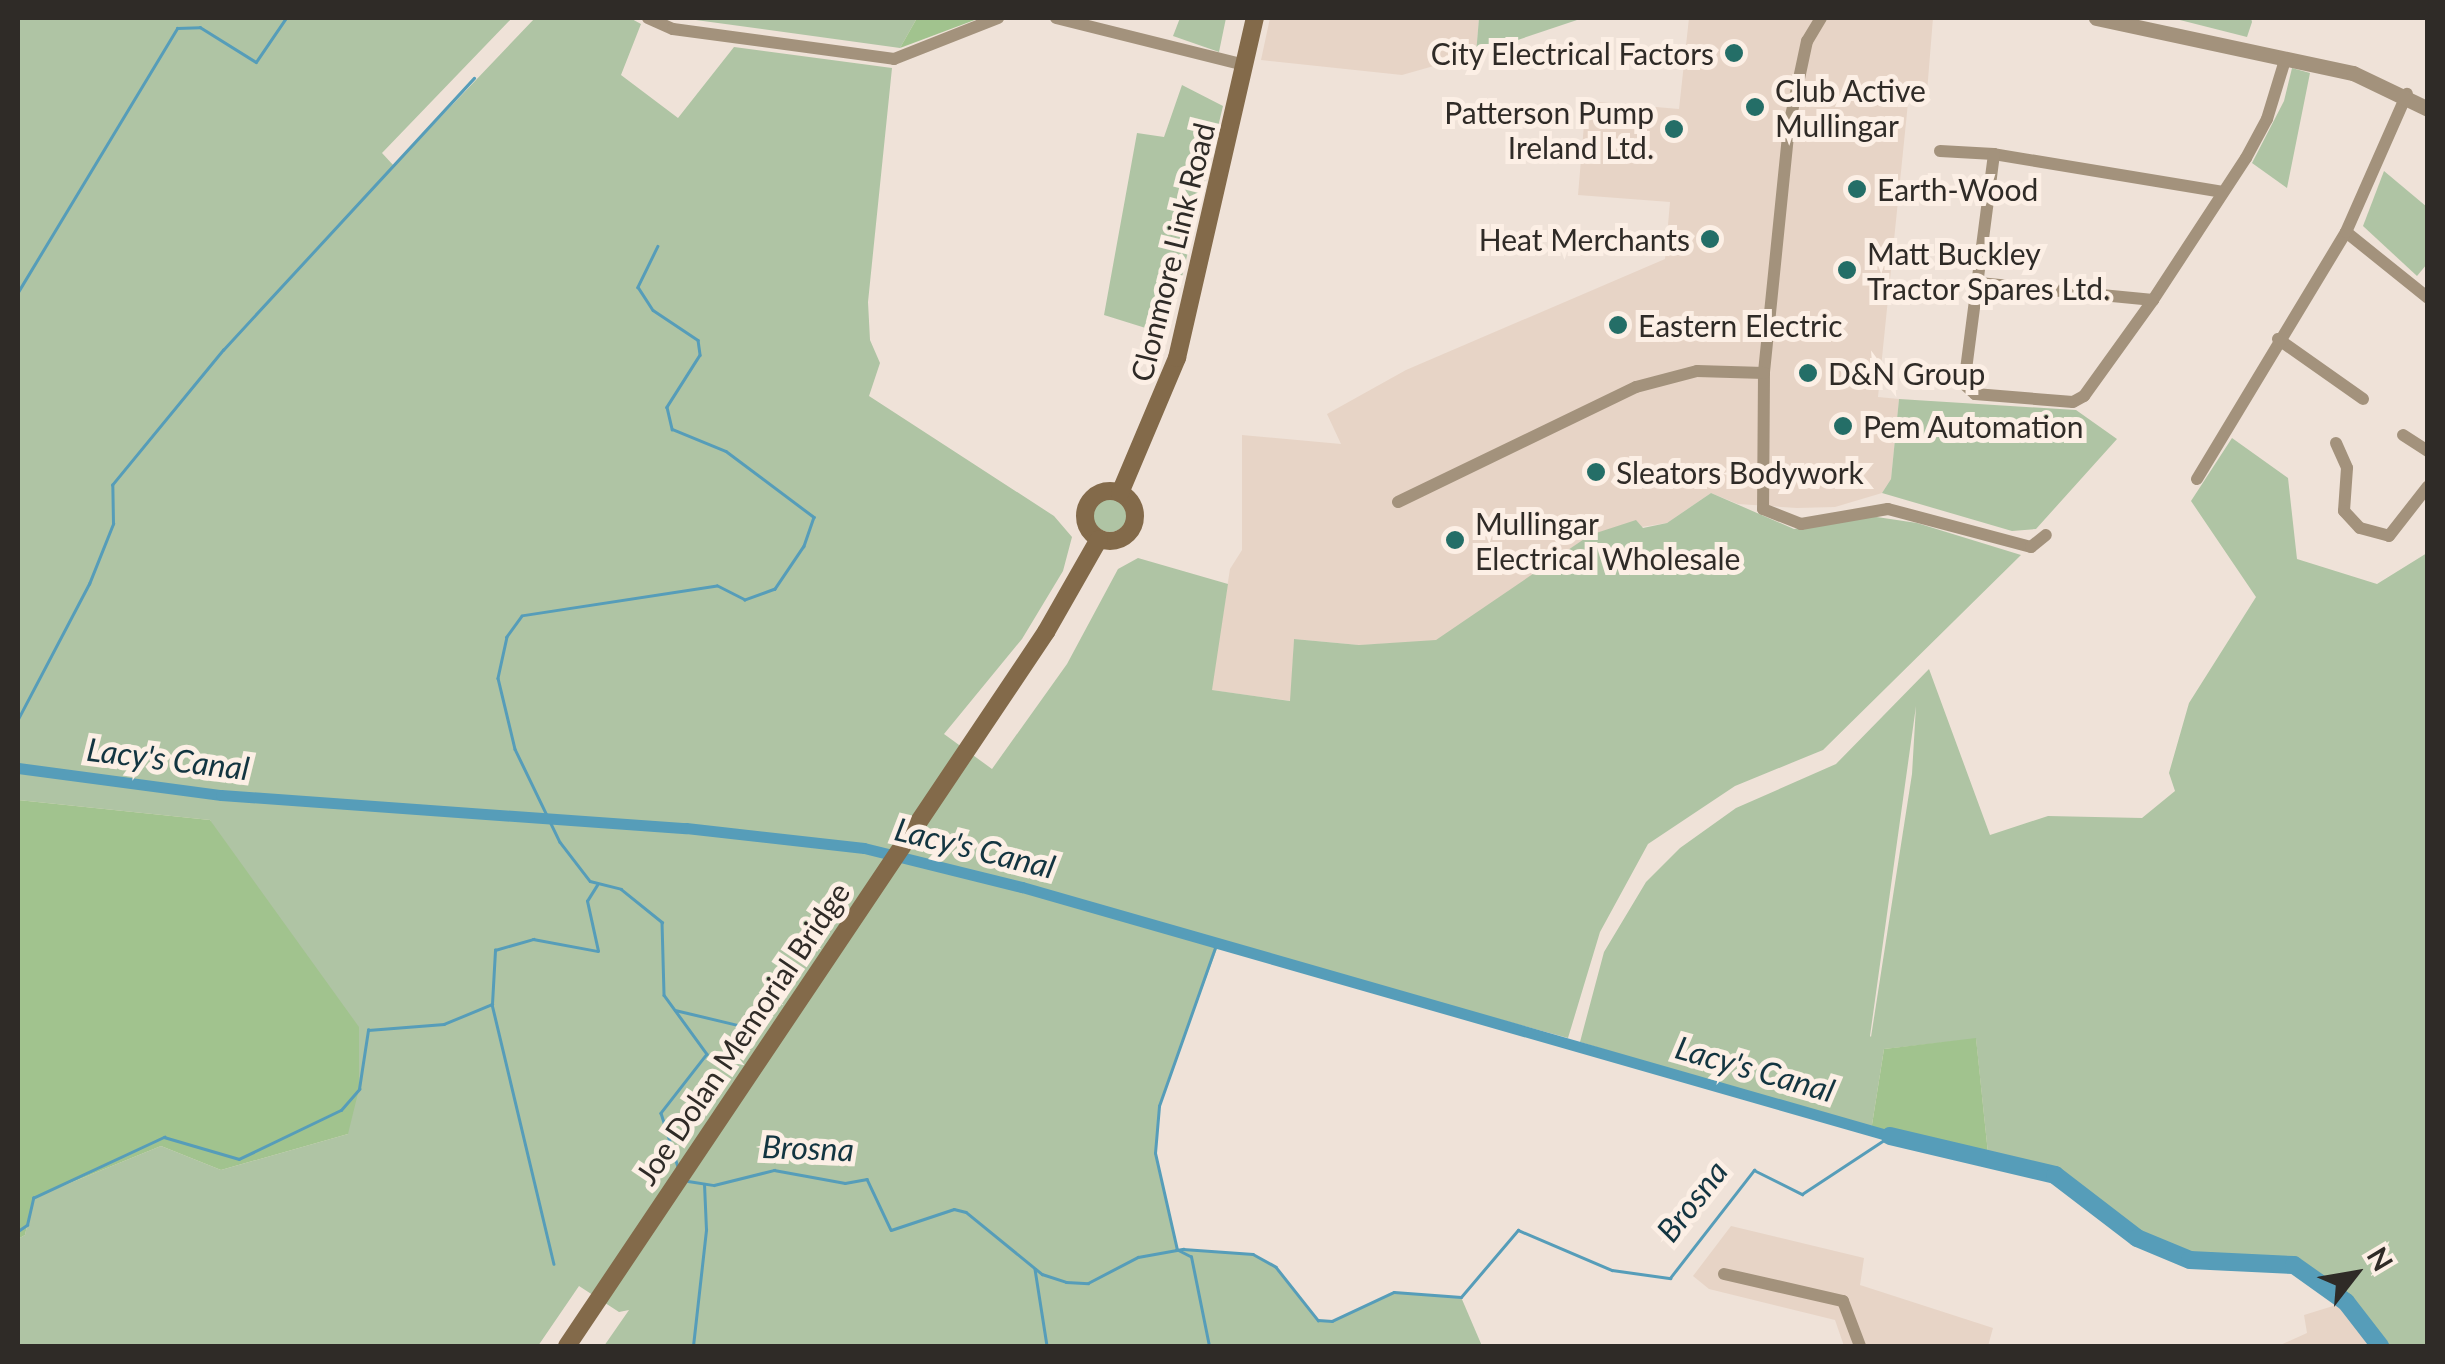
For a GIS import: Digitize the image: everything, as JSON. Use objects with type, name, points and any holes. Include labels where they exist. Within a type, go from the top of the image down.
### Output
[{"type":"main road","name":"Clonmore Link Road","points":[[1120,493],[1177,358],[1255,18]]},
{"type":"main road","points":[[1105,492],[1120,493],[1132,503],[1134,526],[1123,538],[1099,538],[1086,521],[1087,506],[1105,492]]},
{"type":"main road","name":"Joe Dolan Memorial Bridge","points":[[567,1346],[963,750],[1046,632],[1099,538]]},
{"type":"street","points":[[648,18],[674,28],[894,60],[998,18]]},
{"type":"street","points":[[1056,18],[1245,64]]},
{"type":"street","points":[[1821,18],[1807,41],[1789,126],[1764,373],[1760,500],[1776,519],[1801,524],[1888,509],[2031,547],[2046,535]]},
{"type":"street","points":[[2096,18],[2352,73],[2407,94],[2428,109]]},
{"type":"street","points":[[1994,154],[1964,384],[1975,394],[2074,402],[2152,300],[2223,192],[2268,119],[2286,60]]},
{"type":"street","points":[[2196,479],[2346,232],[2407,94]]},
{"type":"street","points":[[1940,152],[1994,154],[2223,192]]},
{"type":"street","points":[[2346,232],[2428,298]]},
{"type":"street","points":[[1979,283],[2152,300]]},
{"type":"street","points":[[2278,339],[2364,399]]},
{"type":"street","points":[[1398,502],[1636,387],[1697,372],[1764,373]]},
{"type":"street","points":[[2403,435],[2428,451]]},
{"type":"street","points":[[2336,444],[2347,468],[2344,511],[2360,528],[2389,536],[2428,486]]},
{"type":"street","points":[[1724,1274],[1844,1301],[1860,1346]]},
{"type":"shaded area","points":[[1270,18],[1479,18],[1476,54],[1402,75],[1261,60]]},
{"type":"shaded area","points":[[1689,18],[1933,18],[1927,92],[1909,93],[1878,397],[1899,399],[1891,479],[1882,493],[1835,507],[1797,508],[1738,504],[1711,493],[1667,523],[1590,535],[1440,641],[1359,645],[1294,639],[1291,701],[1211,690],[1230,569],[1242,550],[1242,435],[1341,444],[1327,414],[1406,370],[1665,259],[1670,202],[1578,195],[1586,101],[1679,109]]},
{"type":"shaded area","points":[[1731,1226],[1864,1258],[1860,1285],[1993,1328],[1988,1346],[1844,1346],[1835,1320],[1709,1289],[1693,1276]]},
{"type":"shaded area","points":[[2346,1302],[2380,1346],[2278,1346],[2307,1333],[2304,1315]]},
{"type":"green space","points":[[18,18],[512,18],[382,153],[394,166],[535,18],[630,18],[641,24],[621,75],[678,118],[734,47],[892,68],[868,302],[870,340],[880,363],[869,396],[1054,516],[1072,537],[1063,571],[1022,639],[944,734],[992,769],[1067,664],[1118,569],[1138,558],[1228,584],[1212,690],[1290,701],[1294,639],[1359,645],[1436,640],[1590,535],[1636,520],[1643,528],[1667,523],[1711,493],[1794,529],[1870,516],[1917,523],[2021,555],[1823,750],[1735,786],[1648,844],[1600,932],[1568,1038],[1219,943],[1159,1106],[1155,1153],[1177,1250],[1253,1254],[1276,1267],[1318,1320],[1332,1321],[1394,1292],[1461,1297],[1482,1346],[604,1346],[629,1310],[619,1312],[579,1286],[538,1346],[18,1346],[18,1239],[25,1235],[33,1198],[161,1146],[221,1170],[348,1134],[210,820],[18,800]]},
{"type":"green space","points":[[681,18],[917,18],[900,48]]},
{"type":"green space","points":[[917,18],[980,18],[900,48]]},
{"type":"green space","points":[[1180,18],[1226,18],[1219,52],[1173,36]]},
{"type":"green space","points":[[1479,18],[1583,18],[1476,54]]},
{"type":"green space","points":[[2172,18],[2251,18],[2252,22],[2247,37]]},
{"type":"green space","points":[[2292,68],[2310,73],[2287,188],[2252,163],[2284,101]]},
{"type":"green space","points":[[1182,85],[1223,106],[1168,335],[1104,315],[1137,133],[1164,137]]},
{"type":"green space","points":[[2384,171],[2427,207],[2427,264],[2417,276],[2363,226]]},
{"type":"green space","points":[[1899,399],[2076,410],[2117,439],[2036,529],[2012,531],[1882,493],[1891,479]]},
{"type":"green space","points":[[2232,438],[2288,478],[2297,559],[2377,584],[2427,553],[2427,1346],[2380,1346],[2346,1302],[2294,1265],[2190,1260],[2137,1238],[2055,1175],[2016,1163],[1989,1163],[1976,1039],[1884,1049],[1871,1131],[1580,1042],[1604,952],[1646,882],[1680,848],[1736,808],[1836,764],[1929,669],[1990,835],[2048,816],[2142,818],[2175,791],[2169,773],[2189,703],[2256,597],[2191,501]],"holes":[[[1916,706],[1912,774],[1871,1037]]]},
{"type":"green space","points":[[1110,498],[1122,503],[1127,515],[1122,527],[1110,532],[1098,527],[1093,515],[1098,503]]},
{"type":"green space","points":[[18,800],[210,820],[359,1027],[359,1089],[348,1134],[221,1170],[161,1146],[33,1198],[25,1235],[18,1239]]},
{"type":"green space","points":[[1976,1038],[1989,1163],[1871,1131],[1884,1049]]},
{"type":"waterway","points":[[18,292],[177,28],[200,27],[256,62],[286,18]]},
{"type":"waterway","points":[[18,719],[89,584],[113,524],[112,485],[223,350],[474,78]]},
{"type":"waterway","points":[[658,246],[638,287],[653,310],[698,340],[700,355],[667,407],[672,429],[726,451],[814,517],[804,546],[775,589],[745,600],[717,586],[522,616],[507,637],[498,678],[515,749],[560,842],[590,881],[621,889],[662,922],[664,995],[707,1054],[661,1113],[678,1167]]},
{"type":"waterway","name":"Lacy's Canal","points":[[18,768],[221,795],[686,828],[864,848],[1022,887],[1890,1136]]},
{"type":"waterway","name":"Brosna","points":[[18,1231],[27,1225],[33,1198],[164,1137],[239,1159],[341,1110],[359,1089],[368,1030],[444,1024],[492,1004],[495,950],[533,939],[598,951],[587,901],[597,885]]},
{"type":"waterway","points":[[1209,1346],[1191,1257],[1177,1250],[1155,1153],[1159,1106],[1217,942]]},
{"type":"waterway","points":[[492,1004],[554,1264]]},
{"type":"waterway","points":[[675,1010],[742,1026]]},
{"type":"waterway","name":"Brosna","points":[[688,1181],[714,1185],[774,1170],[845,1183],[867,1179],[891,1230],[954,1209],[966,1212],[1042,1274],[1066,1282],[1088,1283],[1138,1257],[1183,1249],[1253,1254],[1276,1267],[1318,1320],[1332,1321],[1394,1292],[1461,1297],[1518,1230],[1612,1270],[1670,1278],[1754,1170],[1802,1194],[1890,1136]]},
{"type":"waterway","name":"Brosna","points":[[1890,1136],[2055,1175],[2137,1238],[2190,1260],[2294,1265],[2346,1302],[2380,1346]]},
{"type":"waterway","points":[[693,1346],[706,1230],[704,1185]]},
{"type":"waterway","points":[[1035,1269],[1047,1346]]},
{"type":"place","name":"City Electrical Factors","points":[[1734,53]]},
{"type":"place","name":"Club Active Mullingar","points":[[1755,107]]},
{"type":"place","name":"Patterson Pump Ireland Ltd.","points":[[1674,129]]},
{"type":"place","name":"Earth-Wood","points":[[1857,189]]},
{"type":"place","name":"Heat Merchants","points":[[1710,239]]},
{"type":"place","name":"Matt Buckley Tractor Spares Ltd.","points":[[1847,270]]},
{"type":"place","name":"Eastern Electric","points":[[1618,325]]},
{"type":"place","name":"D&N Group","points":[[1808,373]]},
{"type":"place","name":"Pem Automation","points":[[1843,426]]},
{"type":"place","name":"Sleators Bodywork","points":[[1596,472]]},
{"type":"place","name":"Mullingar Electrical Wholesale","points":[[1455,540]]}]
